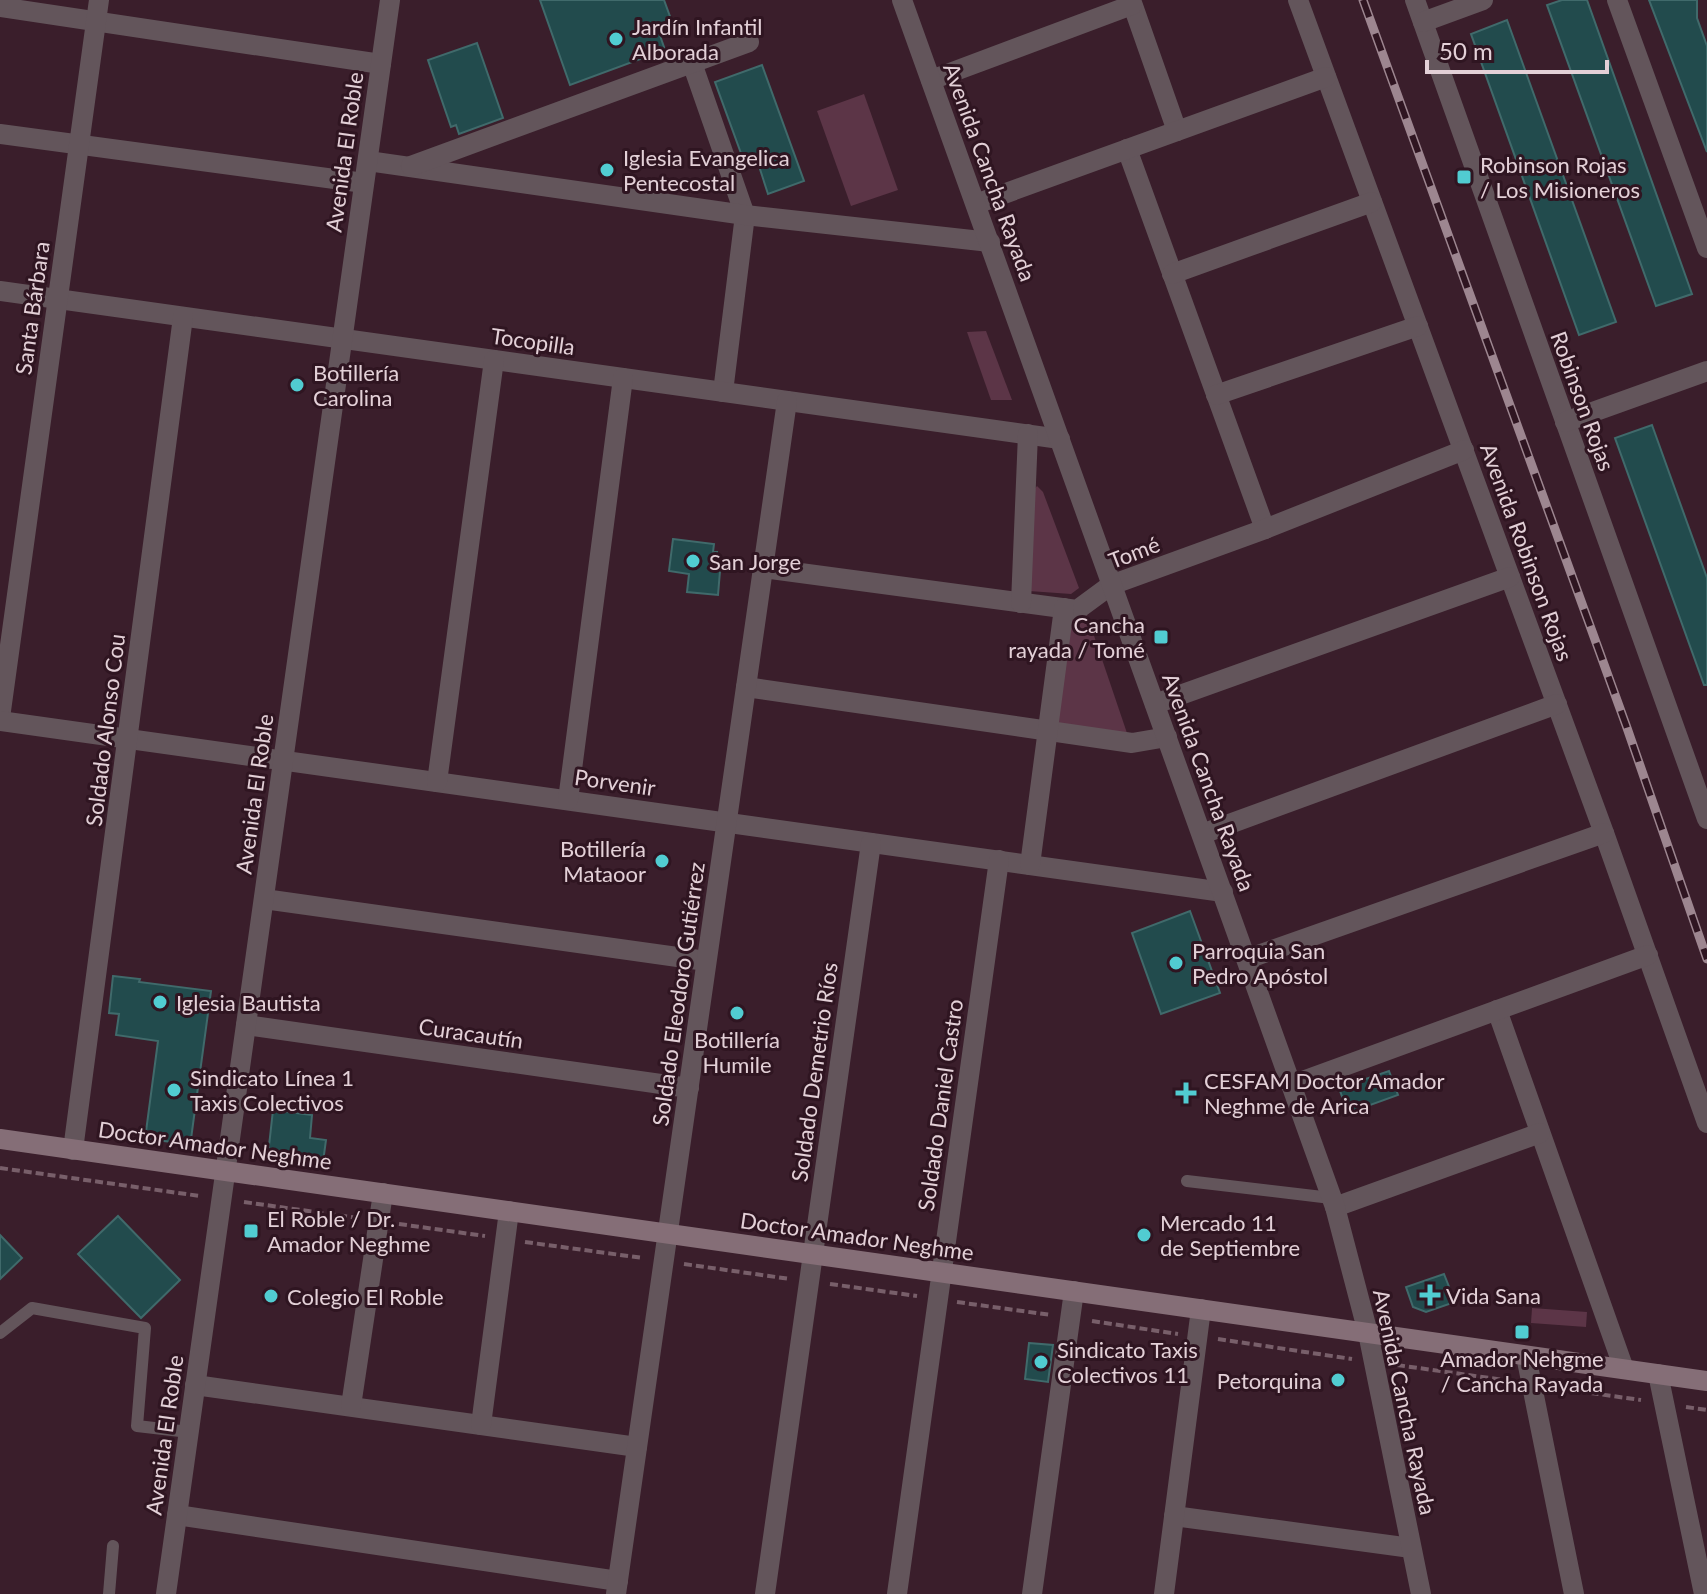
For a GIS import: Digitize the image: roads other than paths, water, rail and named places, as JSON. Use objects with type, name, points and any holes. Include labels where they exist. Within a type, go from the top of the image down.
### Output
[{"type":"main road","name":"Doctor Amador Neghme","points":[[0,1139],[1707,1381]]},
{"type":"street","name":"Avenida El Roble","points":[[166,1594],[390,0]]},
{"type":"street","name":"Avenida Cancha Rayada","points":[[902,0],[1333,1202],[1368,1333],[1421,1594]]},
{"type":"street","name":"Avenida Robinson Rojas","points":[[1298,0],[1604,833],[1707,1123]]},
{"type":"street","name":"Robinson Rojas","points":[[1415,0],[1565,422],[1702,787],[1707,819]]},
{"type":"street","points":[[1423,22],[1483,0]]},
{"type":"street","points":[[1617,0],[1707,248]]},
{"type":"street","points":[[931,80],[1132,3],[1177,131]]},
{"type":"street","points":[[0,7],[98,10],[381,64]]},
{"type":"street","name":"Santa Bárbara","points":[[0,719],[98,10]]},
{"type":"street","points":[[406,168],[749,42]]},
{"type":"street","points":[[692,63],[745,215],[723,392]]},
{"type":"street","points":[[976,204],[1326,77]]},
{"type":"street","points":[[0,134],[364,183]]},
{"type":"street","points":[[1127,149],[1265,529]]},
{"type":"street","points":[[368,161],[745,215],[990,242]]},
{"type":"street","points":[[1172,274],[1372,202]]},
{"type":"street","name":"Tocopilla","points":[[0,291],[1060,439]]},
{"type":"street","name":"Soldado Alonso Cou","points":[[73,1150],[183,317]]},
{"type":"street","points":[[1216,395],[1418,326]]},
{"type":"street","points":[[437,782],[494,360]]},
{"type":"street","points":[[1565,422],[1707,371]]},
{"type":"street","points":[[568,800],[623,378]]},
{"type":"street","name":"Soldado Eleodoro Gutiérrez","points":[[617,1587],[787,401]]},
{"type":"street","points":[[1021,603],[1028,434]]},
{"type":"street","name":"Tomé","points":[[763,568],[1077,610],[1111,585],[1265,529],[1464,450]]},
{"type":"street","points":[[1155,704],[1510,577]]},
{"type":"street","points":[[1030,865],[1064,608]]},
{"type":"street","points":[[746,687],[1132,743],[1167,737]]},
{"type":"street","points":[[1202,834],[1557,704]]},
{"type":"street","name":"Porvenir","points":[[0,719],[1223,892]]},
{"type":"street","points":[[1247,959],[1604,833]]},
{"type":"street","name":"Soldado Demetrio Ríos","points":[[765,1594],[871,843]]},
{"type":"street","name":"Soldado Daniel Castro","points":[[897,1594],[999,860]]},
{"type":"street","points":[[264,899],[706,961]]},
{"type":"street","points":[[1292,1085],[1648,955]]},
{"type":"street","points":[[1497,1010],[1624,1369]]},
{"type":"street","name":"Curacautín","points":[[246,1025],[689,1088]]},
{"type":"street","points":[[1333,1202],[1540,1133]]},
{"type":"street","points":[[351,1406],[383,1193]]},
{"type":"street","points":[[481,1425],[509,1211]]},
{"type":"street","points":[[1032,1594],[1074,1291]]},
{"type":"street","points":[[1164,1594],[1201,1309]]},
{"type":"street","points":[[1526,1356],[1574,1594]]},
{"type":"street","points":[[1658,1374],[1704,1594]]},
{"type":"street","points":[[195,1385],[637,1447]]},
{"type":"street","points":[[177,1515],[617,1587]]},
{"type":"street","points":[[1174,1516],[1411,1548]]},
{"type":"lane","points":[[1187,1181],[1333,1202]]},
{"type":"lane","points":[[0,1333],[32,1308],[145,1328],[137,1426],[189,1432]]},
{"type":"lane","points":[[109,1594],[113,1546]]},
{"type":"railway","points":[[1363,0],[1626,725],[1707,959]]},
{"type":"place","name":"Jardín Infantil Alborada","points":[[616,39]]},
{"type":"place","name":"Iglesia Evangelica Pentecostal","points":[[607,170]]},
{"type":"place","name":"Robinson Rojas / Los Misioneros","points":[[1464,177]]},
{"type":"place","name":"Botillería Carolina","points":[[297,385]]},
{"type":"place","name":"San Jorge","points":[[693,561]]},
{"type":"place","name":"Cancha rayada / Tomé","points":[[1161,637]]},
{"type":"place","name":"Botillería Mataoor","points":[[662,861]]},
{"type":"place","name":"Parroquia San Pedro Apóstol","points":[[1176,963]]},
{"type":"place","name":"Iglesia Bautista","points":[[160,1002]]},
{"type":"place","name":"Botillería Humile","points":[[737,1013]]},
{"type":"place","name":"Sindicato Línea 1 Taxis Colectivos","points":[[174,1090]]},
{"type":"place","name":"CESFAM Doctor Amador Neghme de Arica","points":[[1186,1093]]},
{"type":"place","name":"El Roble / Dr. Amador Neghme","points":[[251,1231]]},
{"type":"place","name":"Mercado 11 de Septiembre","points":[[1144,1235]]},
{"type":"place","name":"Vida Sana","points":[[1430,1295]]},
{"type":"place","name":"Colegio El Roble","points":[[271,1296]]},
{"type":"place","name":"Amador Nehgme / Cancha Rayada","points":[[1522,1332]]},
{"type":"place","name":"Sindicato Taxis Colectivos 11","points":[[1041,1362]]},
{"type":"place","name":"Petorquina","points":[[1338,1380]]}]
